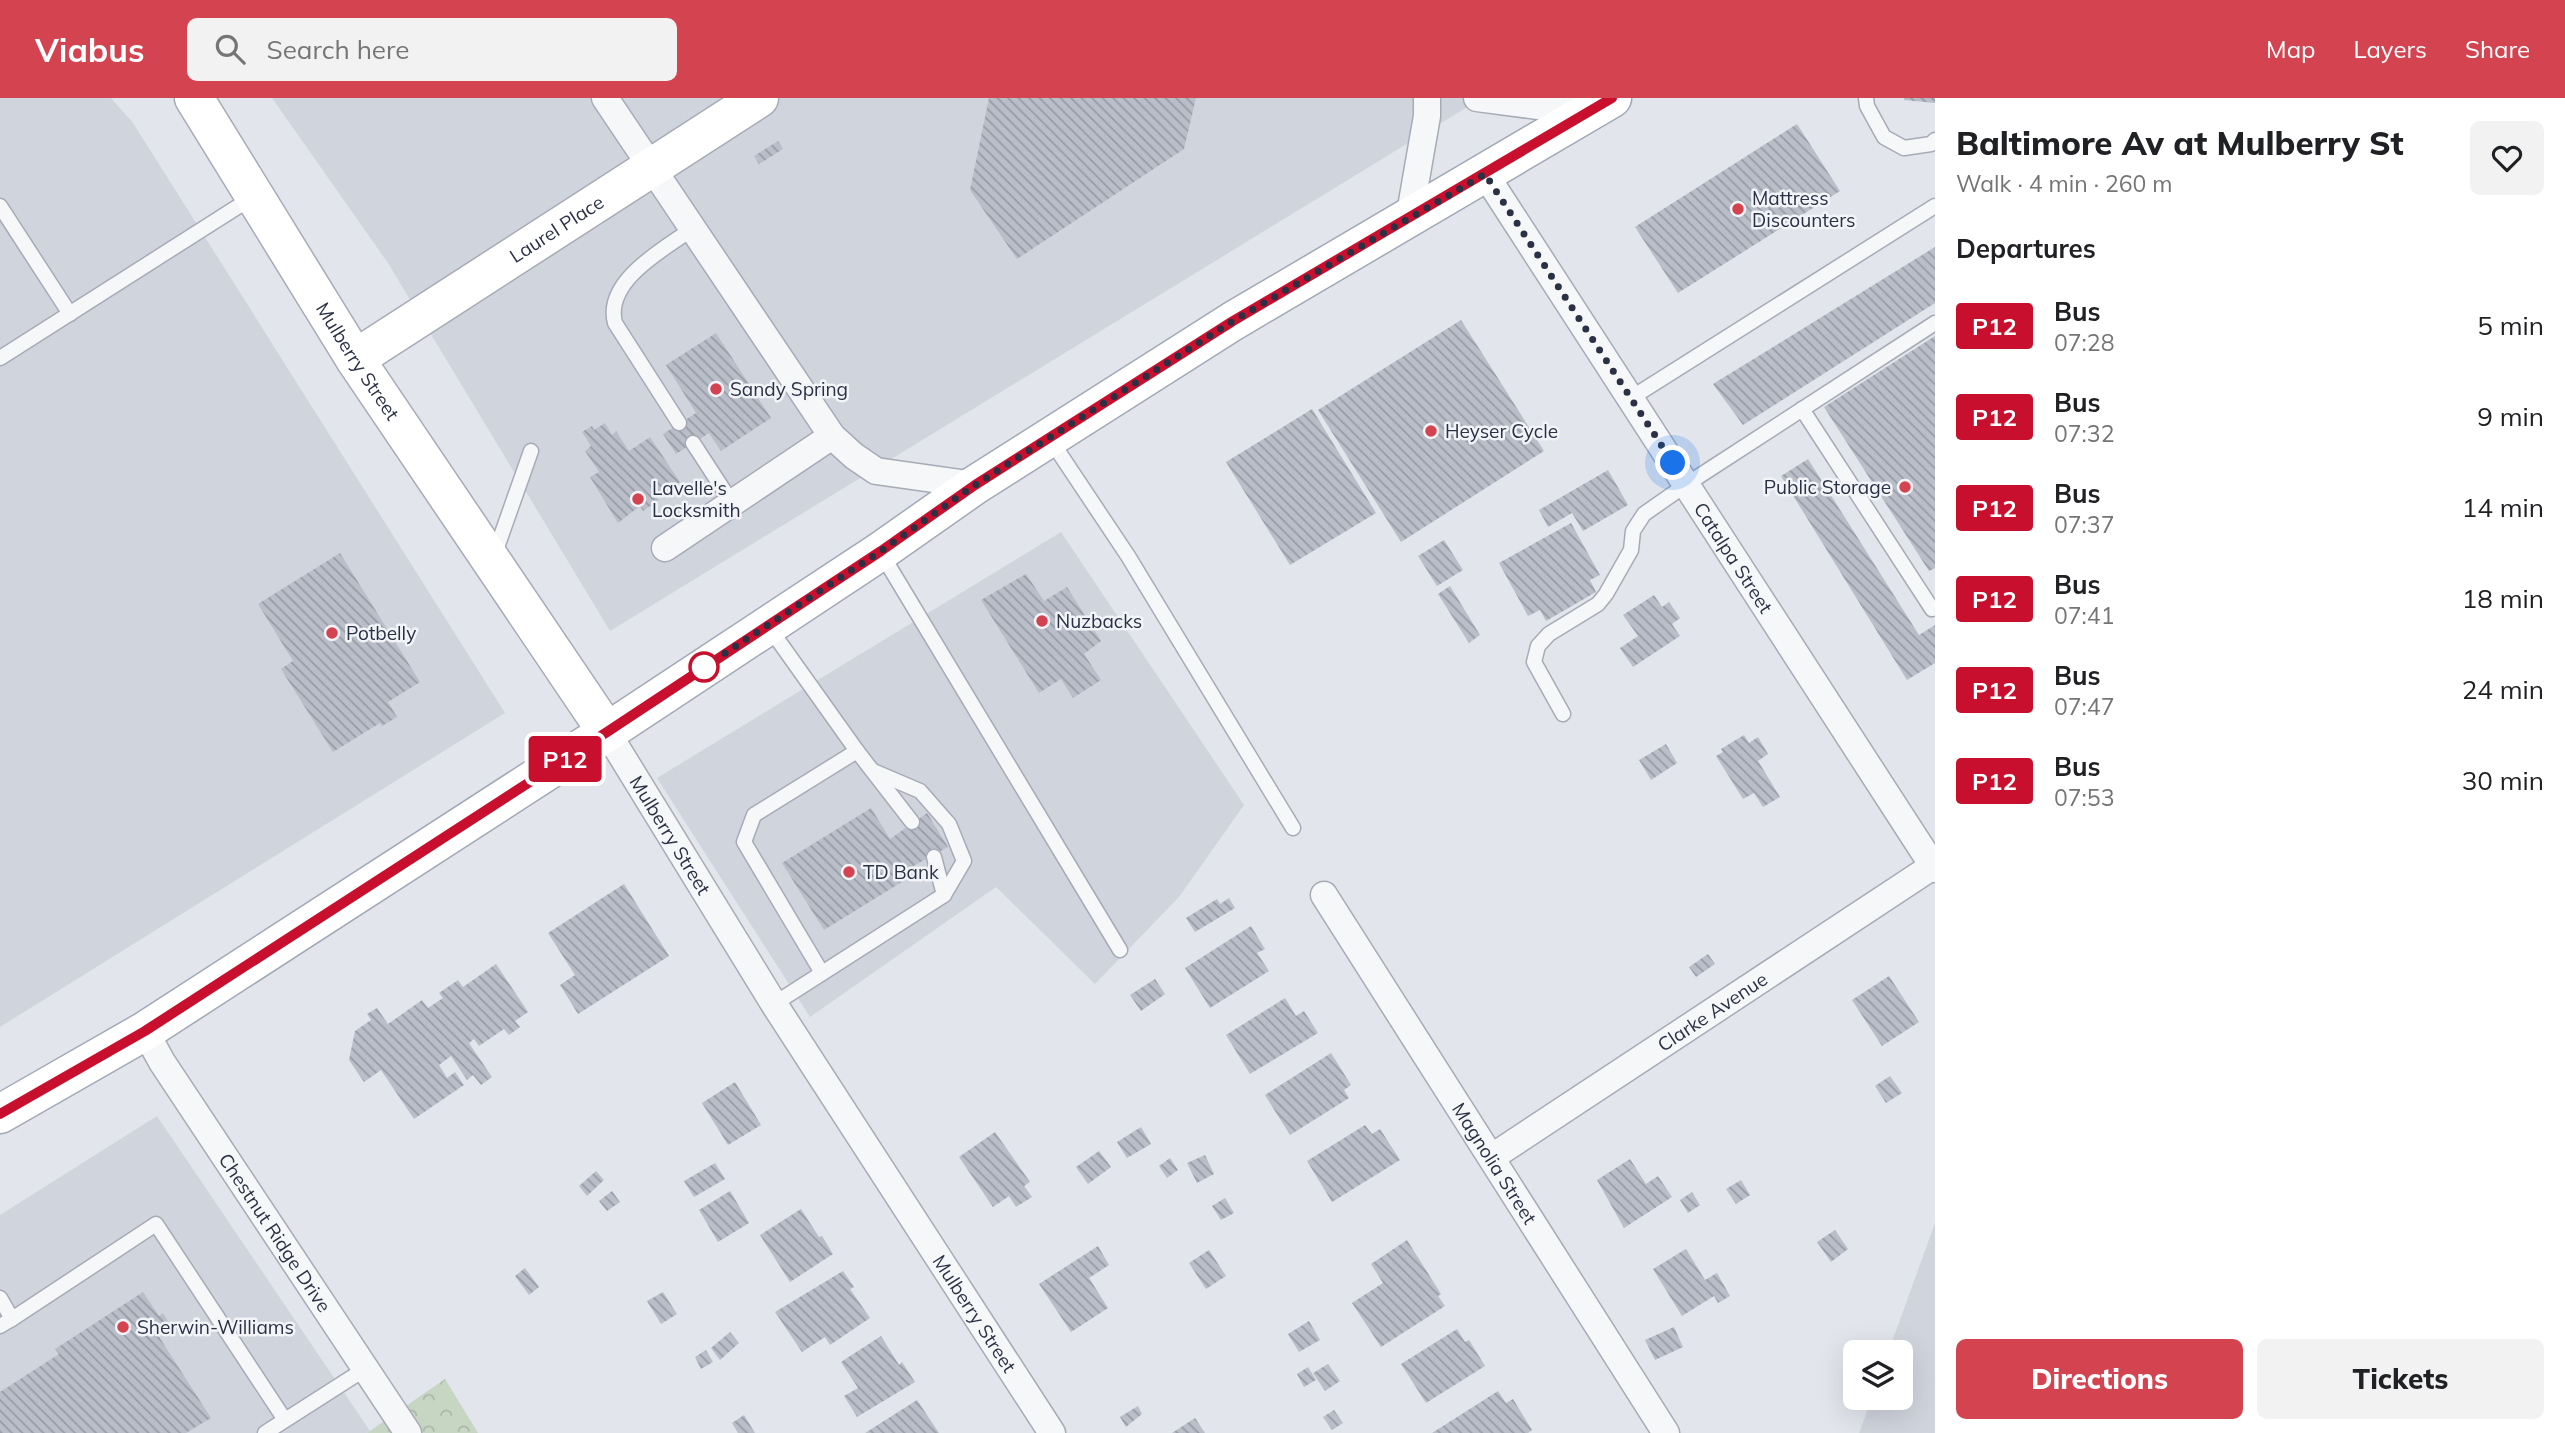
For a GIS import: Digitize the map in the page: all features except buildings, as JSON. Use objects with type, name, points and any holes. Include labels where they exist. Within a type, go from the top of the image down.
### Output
[{"type":"main road","name":"Mulberry Street","points":[[194,98],[355,359],[607,732]]},
{"type":"main road","name":"Laurel Place","points":[[355,359],[759,98]]},
{"type":"main road","points":[[0,1114],[145,1031],[607,732],[881,551],[975,485],[1233,321],[1601,106]]},
{"type":"street","points":[[605,98],[832,436],[876,471],[975,485]]},
{"type":"street","points":[[1409,219],[1427,116],[1427,98]]},
{"type":"street","points":[[1478,98],[1601,106]]},
{"type":"street","name":"Catalpa Street","points":[[1485,174],[1934,868]]},
{"type":"street","points":[[665,548],[832,436]]},
{"type":"street","name":"Mulberry Street","points":[[607,732],[774,1004],[1052,1433]]},
{"type":"street","name":"Clarke Avenue","points":[[1492,1157],[1934,868]]},
{"type":"street","name":"Magnolia Street","points":[[1324,895],[1667,1433]]},
{"type":"street","name":"Chestnut Ridge Drive","points":[[145,1031],[162,1062],[408,1433]]},
{"type":"lane","points":[[1866,98],[1867,106],[1884,137],[1904,148],[1931,144],[1935,140]]},
{"type":"lane","points":[[0,358],[254,196]]},
{"type":"lane","points":[[0,206],[70,314]]},
{"type":"lane","points":[[1631,398],[1935,206]]},
{"type":"lane","points":[[679,423],[615,323],[612,312],[629,277],[641,265],[692,229]]},
{"type":"lane","points":[[1563,714],[1534,662],[1538,646],[1549,634],[1598,604],[1620,572],[1631,550],[1633,531],[1644,514],[1935,323]]},
{"type":"lane","points":[[1802,410],[1932,610],[1935,608]]},
{"type":"lane","points":[[1049,438],[1128,556],[1293,828]]},
{"type":"lane","points":[[693,443],[732,503]]},
{"type":"lane","points":[[492,563],[531,452]]},
{"type":"lane","points":[[881,551],[1121,950]]},
{"type":"lane","points":[[768,625],[857,751],[912,822]]},
{"type":"lane","points":[[822,973],[744,842],[754,815],[857,751]]},
{"type":"lane","points":[[774,1004],[944,895],[964,861],[949,824],[920,791],[872,770]]},
{"type":"lane","points":[[934,857],[944,895]]},
{"type":"lane","points":[[0,1298],[6,1323],[156,1224],[285,1420]]},
{"type":"lane","points":[[265,1433],[365,1369]]},
{"type":"shaded area","points":[[0,98],[111,98],[133,123],[505,713],[0,1027]]},
{"type":"shaded area","points":[[272,98],[1482,98],[610,631],[388,263]]},
{"type":"shaded area","points":[[1061,532],[1244,805],[1179,897],[1095,984],[996,887],[810,1017],[657,778]]},
{"type":"shaded area","points":[[157,1116],[370,1431],[0,1433],[0,1215]]},
{"type":"shaded area","points":[[1935,1223],[1935,1433],[1859,1433],[1868,1410],[1913,1410],[1913,1340],[1893,1340]]},
{"type":"green space","points":[[445,1379],[478,1433],[367,1433]]},
{"type":"bus line","name":"P12","points":[[0,1114],[145,1031],[607,732],[881,551],[975,485],[1233,321],[1612,98]]},
{"type":"place","name":"Mattress Discounters","points":[[1738,209]]},
{"type":"place","name":"Sandy Spring","points":[[716,389]]},
{"type":"place","name":"Heyser Cycle","points":[[1431,431]]},
{"type":"place","name":"Public Storage","points":[[1905,487]]},
{"type":"place","name":"Lavelle's Locksmith","points":[[638,499]]},
{"type":"place","name":"Nuzbacks","points":[[1042,621]]},
{"type":"place","name":"Potbelly","points":[[332,633]]},
{"type":"place","name":"TD Bank","points":[[849,872]]},
{"type":"place","name":"Sherwin-Williams","points":[[123,1327]]},
{"type":"route","points":[[704,667],[881,551],[975,485],[1233,321],[1485,174],[1673,463]]}]
